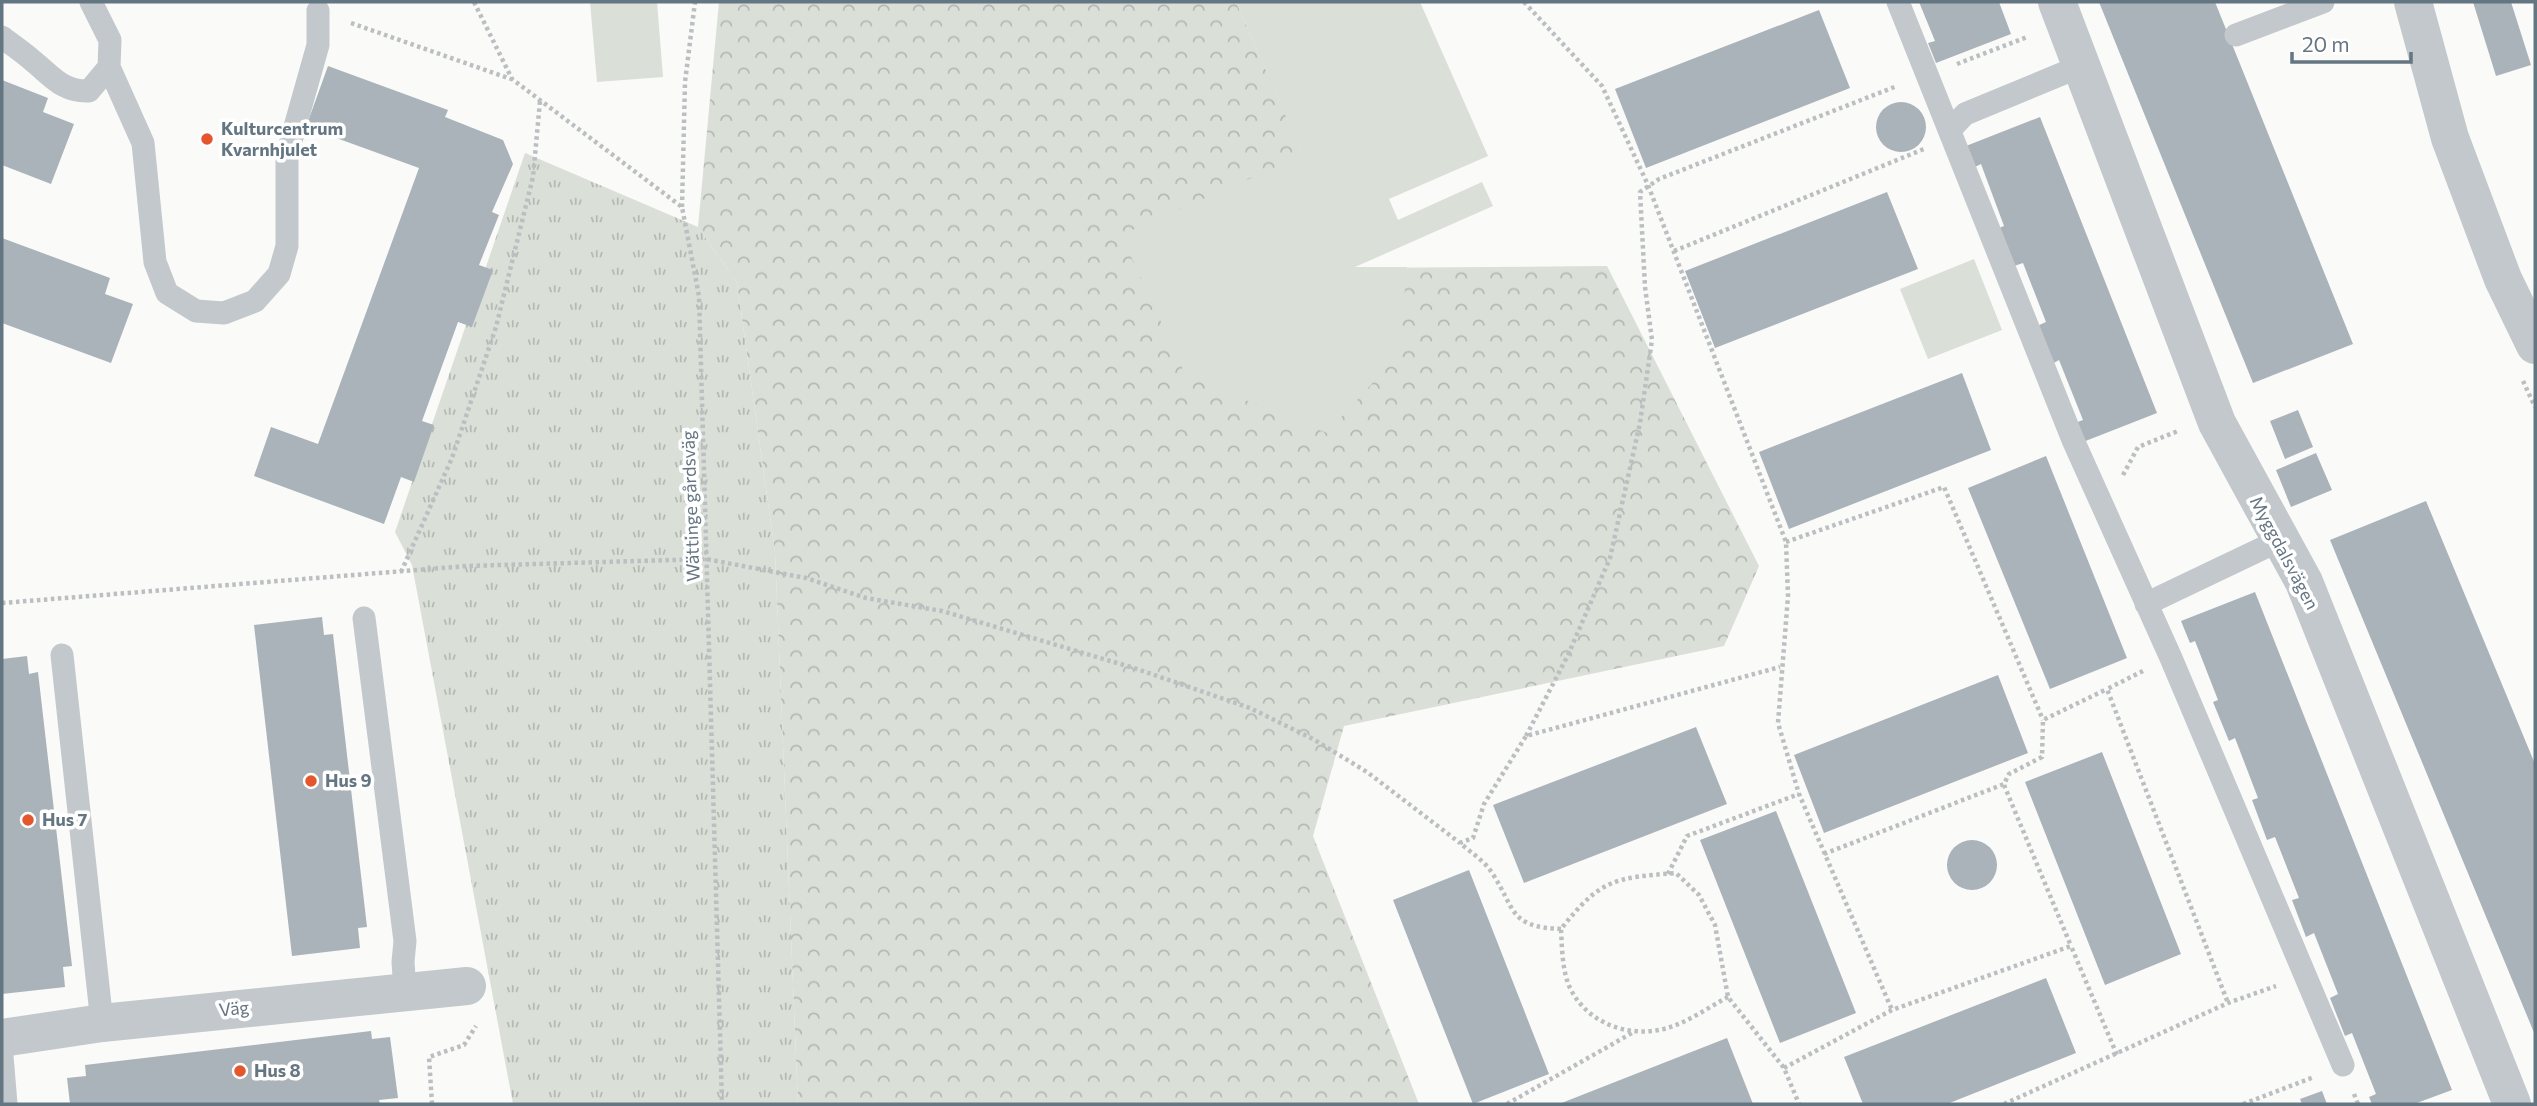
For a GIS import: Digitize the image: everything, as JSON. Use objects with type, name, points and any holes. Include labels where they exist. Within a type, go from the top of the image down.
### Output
[{"type":"street","points":[[2413,2],[2450,138],[2503,279],[2535,345]]},
{"type":"street","name":"Myggdalsvägen","points":[[2048,17],[2081,65],[2217,423],[2304,582],[2512,1104]]},
{"type":"street","name":"Väg","points":[[2,1038],[102,1023],[467,986]]},
{"type":"lane","points":[[91,2],[110,40],[108,67],[143,142],[155,262],[167,293],[196,312],[224,313],[256,301],[279,274],[287,246],[287,155],[318,45],[318,11]]},
{"type":"lane","points":[[1898,2],[2073,440],[2171,658],[2343,1065]]},
{"type":"lane","points":[[2236,35],[2323,2]]},
{"type":"lane","points":[[2,37],[35,62],[52,80],[75,92],[89,91],[108,67]]},
{"type":"lane","points":[[1950,130],[1965,114],[2081,65]]},
{"type":"lane","points":[[2146,604],[2280,540]]},
{"type":"lane","points":[[365,618],[405,941],[405,991]]},
{"type":"lane","points":[[62,655],[102,1023]]},
{"type":"lane","points":[[2,1056],[6,1104]]},
{"type":"path","points":[[474,2],[512,79]]},
{"type":"path","name":"Wättinge gårdsväg","points":[[695,2],[685,82],[682,207],[699,296],[722,1104]]},
{"type":"path","points":[[1524,2],[1602,86],[1648,184],[1786,542],[1788,596],[1780,667],[1778,723],[1799,794],[1892,1010]]},
{"type":"path","points":[[318,11],[512,79],[682,207]]},
{"type":"path","points":[[1460,843],[1473,838],[1484,804],[1526,736],[1568,655],[1610,558],[1640,423],[1652,340],[1645,287],[1640,192],[1648,184],[1908,82],[1926,71],[1970,62],[2048,17]]},
{"type":"path","points":[[401,572],[452,458],[495,327],[533,177],[540,100]]},
{"type":"path","points":[[1674,251],[1939,143],[1950,130]]},
{"type":"path","points":[[2104,509],[2138,447],[2180,430]]},
{"type":"path","points":[[1786,542],[1944,487],[2043,720],[2042,757],[2009,774],[2004,784],[1824,854]]},
{"type":"path","points":[[2,603],[467,566],[706,559],[806,578],[866,598],[942,611],[1134,668],[1250,708],[1312,739],[1367,772],[1460,843],[1491,870],[1511,911],[1526,924],[1561,929]]},
{"type":"path","points":[[2043,720],[2171,658]]},
{"type":"path","points":[[1526,736],[1780,667]]},
{"type":"path","points":[[2107,689],[2228,1003]]},
{"type":"path","points":[[2004,784],[2116,1055]]},
{"type":"path","points":[[1668,874],[1687,836],[1799,794]]},
{"type":"path","points":[[1633,1033],[1598,1020],[1571,988],[1562,958],[1561,929],[1595,892],[1620,878],[1676,873],[1699,895],[1714,925],[1728,997],[1784,1068],[1799,1104]]},
{"type":"path","points":[[1784,1068],[1892,1010],[2071,946]]},
{"type":"path","points":[[2004,1104],[2228,1003],[2286,982]]},
{"type":"path","points":[[432,1104],[429,1057],[464,1045],[481,1018],[479,1001],[467,986]]},
{"type":"path","points":[[1507,1104],[1633,1033],[1675,1026],[1728,997]]},
{"type":"path","points":[[2243,1104],[2343,1065]]},
{"type":"green space","points":[[590,2],[657,2],[663,77],[597,82]]},
{"type":"green space","points":[[719,2],[1236,2],[1353,268],[1607,266],[1759,566],[1724,646],[1344,726],[1313,836],[1419,1104],[798,1104],[775,552],[737,283],[698,227]]},
{"type":"green space","points":[[1236,2],[1420,2],[1488,156],[1389,199],[1398,220],[1482,182],[1493,206],[1355,267],[1407,267],[1399,354],[1327,433],[1186,376],[1121,235],[1303,155]]},
{"type":"green space","points":[[525,153],[698,227],[737,283],[775,552],[798,1104],[513,1104],[412,565],[395,532]]},
{"type":"green space","points":[[1974,259],[2002,330],[1928,359],[1900,289]]},
{"type":"building","points":[[1919,2],[1999,2],[2011,34],[1936,63],[1928,43],[1935,41]]},
{"type":"building","points":[[2099,2],[2215,2],[2353,344],[2253,383]]},
{"type":"building","points":[[2473,2],[2511,2],[2531,65],[2496,76]]},
{"type":"building","points":[[1819,10],[1850,88],[1646,168],[1615,89]]},
{"type":"building","points":[[328,66],[448,110],[445,117],[503,140],[513,164],[492,212],[499,215],[479,265],[493,270],[472,327],[458,322],[422,421],[434,425],[414,482],[401,477],[384,524],[254,476],[271,427],[318,444],[419,168],[306,127]]},
{"type":"building","points":[[2,80],[48,98],[43,112],[74,124],[51,184],[2,165]]},
{"type":"building","points":[[1901,102],[1918,110],[1926,127],[1918,144],[1901,152],[1884,144],[1876,127],[1884,110]]},
{"type":"building","points":[[2040,117],[2157,413],[2083,442],[2075,423],[2083,420],[2059,360],[2052,364],[2037,326],[2046,322],[2023,263],[2014,266],[1999,228],[2004,226],[1981,164],[1975,167],[1966,146]]},
{"type":"building","points":[[1887,192],[1918,269],[1715,348],[1685,271]]},
{"type":"building","points":[[2,238],[110,278],[105,294],[133,304],[111,363],[2,323]]},
{"type":"building","points":[[1962,373],[1991,450],[1789,529],[1759,452]]},
{"type":"building","points":[[2298,410],[2313,447],[2285,459],[2270,421]]},
{"type":"building","points":[[2316,453],[2332,490],[2291,507],[2276,470]]},
{"type":"building","points":[[2046,456],[2127,658],[2050,689],[1968,488]]},
{"type":"building","points":[[2426,501],[2535,764],[2535,1035],[2330,540]]},
{"type":"building","points":[[2255,592],[2452,1090],[2414,1104],[2372,1104],[2369,1097],[2376,1094],[2352,1033],[2345,1036],[2330,998],[2338,994],[2314,933],[2306,937],[2292,900],[2299,898],[2275,837],[2267,840],[2252,800],[2258,798],[2235,738],[2229,741],[2213,702],[2218,700],[2195,641],[2190,643],[2181,621]]},
{"type":"building","name":"Hus 9","points":[[322,617],[324,635],[333,634],[367,927],[358,928],[360,948],[292,956],[254,625]]},
{"type":"building","name":"Hus 7","points":[[27,656],[29,674],[38,672],[72,966],[63,967],[65,987],[2,994],[2,659]]},
{"type":"building","points":[[1998,675],[2028,753],[1824,833],[1794,755]]},
{"type":"building","points":[[1696,727],[1727,804],[1524,883],[1493,805]]},
{"type":"building","points":[[2102,752],[2181,954],[2105,985],[2025,782]]},
{"type":"building","points":[[1776,811],[1856,1013],[1780,1043],[1700,840]]},
{"type":"building","points":[[1972,840],[1989,848],[1997,865],[1989,882],[1972,890],[1955,882],[1947,865],[1955,848]]},
{"type":"building","points":[[1469,870],[1549,1074],[1473,1104],[1393,900]]},
{"type":"building","points":[[2046,978],[2076,1053],[1947,1104],[1863,1104],[1844,1057]]},
{"type":"building","name":"Hus 8","points":[[371,1031],[372,1039],[390,1037],[398,1098],[379,1100],[380,1104],[70,1104],[67,1078],[86,1076],[85,1065]]},
{"type":"building","points":[[1727,1038],[1753,1104],[1559,1104]]},
{"type":"building","points":[[2322,1091],[2327,1104],[2302,1104],[2300,1099]]},
{"type":"place","name":"Kulturcentrum Kvarnhjulet","points":[[207,139]]},
{"type":"place","name":"Hus 9","points":[[311,781]]},
{"type":"place","name":"Hus 7","points":[[28,820]]},
{"type":"place","name":"Hus 8","points":[[240,1071]]}]
